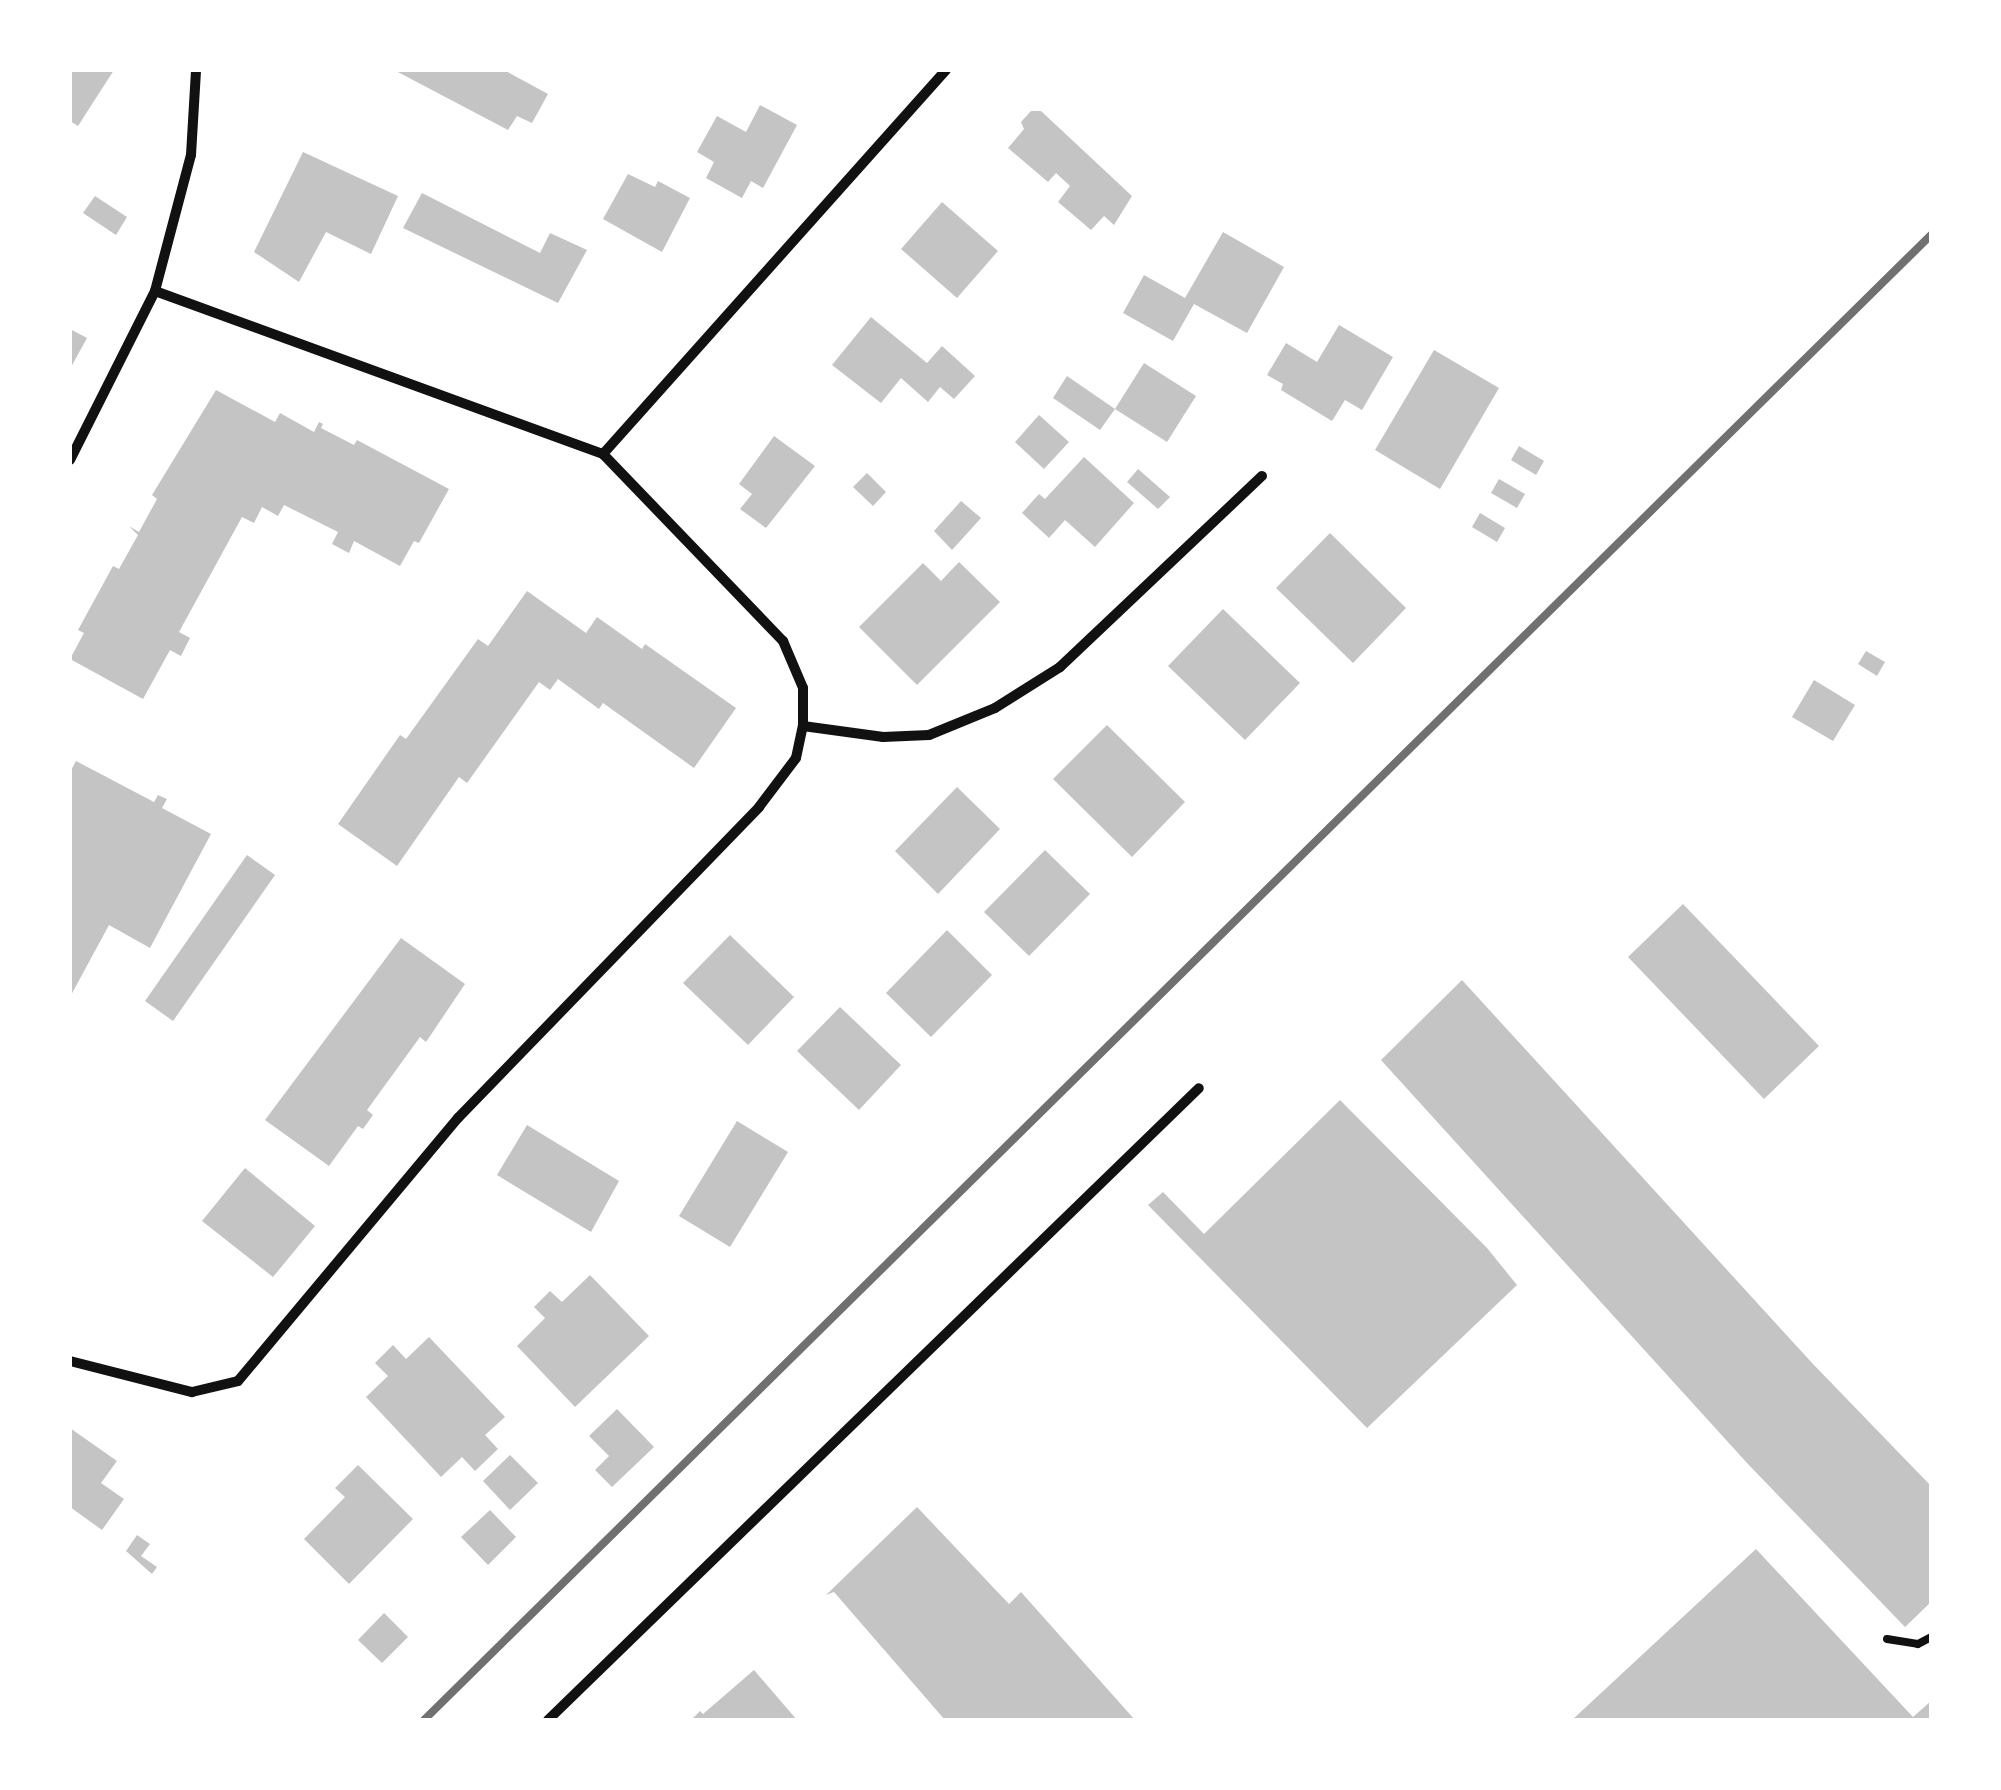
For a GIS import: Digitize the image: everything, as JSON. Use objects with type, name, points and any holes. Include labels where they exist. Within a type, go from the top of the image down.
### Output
[{"type":"street","points":[[70,460],[155,291],[191,155],[196,70]]},
{"type":"street","points":[[602,454],[946,70]]},
{"type":"street","points":[[70,1361],[192,1392],[238,1381],[458,1118],[759,807],[796,758],[803,726],[802,688],[783,641],[602,454],[155,291]]},
{"type":"street","points":[[803,726],[882,737],[929,734],[994,708],[1060,667],[1262,476]]},
{"type":"street","points":[[548,1720],[1198,1088]]},
{"type":"lane","points":[[1887,1639],[1918,1644],[1931,1637]]},
{"type":"building","points":[[70,70],[114,70],[78,126],[70,121]]},
{"type":"building","points":[[394,70],[504,70],[548,94],[532,123],[517,116],[508,130]]},
{"type":"building","points":[[760,105],[797,125],[763,188],[751,181],[742,198],[706,178],[714,162],[697,152],[717,116],[746,132]]},
{"type":"building","points":[[1031,111],[1041,111],[1132,196],[1114,225],[1104,216],[1091,230],[1058,202],[1070,186],[1056,173],[1048,182],[1008,148],[1024,129],[1021,122]]},
{"type":"building","points":[[303,152],[398,196],[371,254],[326,232],[299,282],[254,252]]},
{"type":"building","points":[[628,174],[655,187],[658,181],[690,198],[662,252],[603,219]]},
{"type":"building","points":[[422,193],[540,253],[550,233],[587,250],[558,303],[403,228]]},
{"type":"building","points":[[95,196],[127,217],[116,235],[83,213]]},
{"type":"building","points":[[942,202],[998,251],[957,298],[901,249]]},
{"type":"building","points":[[1223,232],[1284,267],[1247,333],[1194,304],[1173,341],[1123,313],[1144,275],[1185,298]]},
{"type":"building","points":[[871,317],[927,363],[942,346],[975,376],[954,399],[940,387],[928,402],[901,378],[881,403],[832,365]]},
{"type":"building","points":[[1339,325],[1393,357],[1362,410],[1345,400],[1332,421],[1281,390],[1283,384],[1267,375],[1286,343],[1317,362]]},
{"type":"building","points":[[70,329],[87,338],[70,369]]},
{"type":"building","points":[[1434,350],[1499,388],[1440,489],[1375,450]]},
{"type":"building","points":[[1144,363],[1196,396],[1167,442],[1115,409]]},
{"type":"building","points":[[1067,376],[1115,409],[1100,430],[1053,398]]},
{"type":"building","points":[[216,390],[275,422],[280,413],[314,432],[319,422],[323,424],[321,428],[354,445],[357,440],[449,489],[419,543],[414,541],[400,566],[354,541],[349,553],[332,544],[338,532],[284,505],[278,516],[262,507],[254,523],[242,517],[179,632],[190,638],[181,656],[170,650],[143,699],[70,659],[84,633],[78,630],[113,566],[119,569],[138,535],[129,526],[139,532],[157,499],[152,495]]},
{"type":"building","points":[[1039,415],[1069,442],[1044,469],[1015,442]]},
{"type":"building","points":[[774,436],[815,466],[766,528],[740,509],[752,494],[739,484]]},
{"type":"building","points":[[1519,446],[1544,461],[1536,475],[1511,460]]},
{"type":"building","points":[[1084,457],[1134,503],[1095,547],[1065,520],[1049,538],[1022,513],[1039,494],[1045,499]]},
{"type":"building","points":[[1138,469],[1170,497],[1158,509],[1127,482]]},
{"type":"building","points":[[867,473],[886,492],[873,506],[853,487]]},
{"type":"building","points":[[1499,479],[1525,494],[1517,508],[1491,493]]},
{"type":"building","points":[[961,501],[981,518],[952,550],[934,531]]},
{"type":"building","points":[[1480,513],[1505,528],[1497,542],[1472,527]]},
{"type":"building","points":[[1330,533],[1406,608],[1353,663],[1276,588]]},
{"type":"building","points":[[959,562],[1000,602],[917,685],[859,627],[923,563],[941,581]]},
{"type":"building","points":[[527,591],[586,633],[597,617],[642,649],[645,644],[736,708],[694,768],[603,703],[599,709],[558,679],[550,690],[539,682],[467,783],[459,777],[397,866],[338,824],[400,735],[406,739],[478,639],[488,646]]},
{"type":"building","points":[[1223,609],[1300,683],[1245,740],[1168,666]]},
{"type":"building","points":[[1866,651],[1885,662],[1877,676],[1858,664]]},
{"type":"building","points":[[1814,680],[1855,705],[1833,741],[1792,717]]},
{"type":"building","points":[[1107,725],[1185,802],[1132,857],[1053,779]]},
{"type":"building","points":[[76,761],[154,802],[158,795],[167,799],[162,808],[211,834],[150,948],[109,925],[70,997],[70,772]]},
{"type":"building","points":[[957,787],[1000,829],[938,894],[895,851]]},
{"type":"building","points":[[1045,850],[1090,894],[1029,956],[984,912]]},
{"type":"building","points":[[247,855],[275,875],[173,1021],[145,1001]]},
{"type":"building","points":[[1683,904],[1819,1046],[1764,1099],[1628,957]]},
{"type":"building","points":[[947,930],[992,975],[931,1037],[886,993]]},
{"type":"building","points":[[730,935],[794,997],[748,1045],[683,983]]},
{"type":"building","points":[[401,938],[465,984],[426,1042],[420,1037],[367,1110],[373,1115],[363,1129],[358,1126],[329,1166],[265,1120]]},
{"type":"building","points":[[1462,980],[1813,1364],[1931,1486],[1931,1602],[1905,1627],[1747,1463],[1381,1060]]},
{"type":"building","points":[[840,1007],[901,1065],[859,1110],[797,1051]]},
{"type":"building","points":[[1340,1100],[1487,1248],[1517,1285],[1367,1428],[1148,1205],[1163,1192],[1204,1234]]},
{"type":"building","points":[[737,1121],[788,1152],[730,1247],[679,1216]]},
{"type":"building","points":[[527,1125],[619,1181],[591,1232],[497,1175]]},
{"type":"building","points":[[245,1168],[315,1226],[273,1277],[202,1221]]},
{"type":"building","points":[[590,1275],[649,1336],[575,1407],[517,1346],[545,1318],[534,1307],[550,1291],[562,1302]]},
{"type":"building","points":[[429,1337],[505,1417],[485,1435],[498,1449],[475,1471],[462,1457],[441,1477],[366,1397],[388,1376],[375,1363],[393,1345],[406,1359]]},
{"type":"building","points":[[617,1409],[654,1447],[612,1487],[595,1470],[609,1456],[589,1436]]},
{"type":"building","points":[[70,1428],[117,1461],[101,1483],[124,1499],[102,1530],[70,1507]]},
{"type":"building","points":[[510,1455],[538,1483],[510,1510],[483,1481]]},
{"type":"building","points":[[358,1465],[413,1519],[349,1584],[304,1539],[345,1497],[335,1488]]},
{"type":"building","points":[[917,1507],[1009,1604],[1021,1592],[1135,1720],[945,1720],[834,1592],[826,1595]]},
{"type":"building","points":[[490,1510],[516,1537],[488,1565],[461,1537]]},
{"type":"building","points":[[137,1535],[150,1544],[141,1556],[157,1567],[152,1574],[126,1551]]},
{"type":"building","points":[[1756,1549],[1913,1717],[1931,1701],[1931,1720],[1572,1720]]},
{"type":"building","points":[[384,1613],[408,1637],[382,1663],[358,1640]]},
{"type":"building","points":[[754,1670],[797,1720],[691,1720],[700,1711],[703,1714]]},
{"type":"railway","points":[[424,1720],[1931,235]]}]
